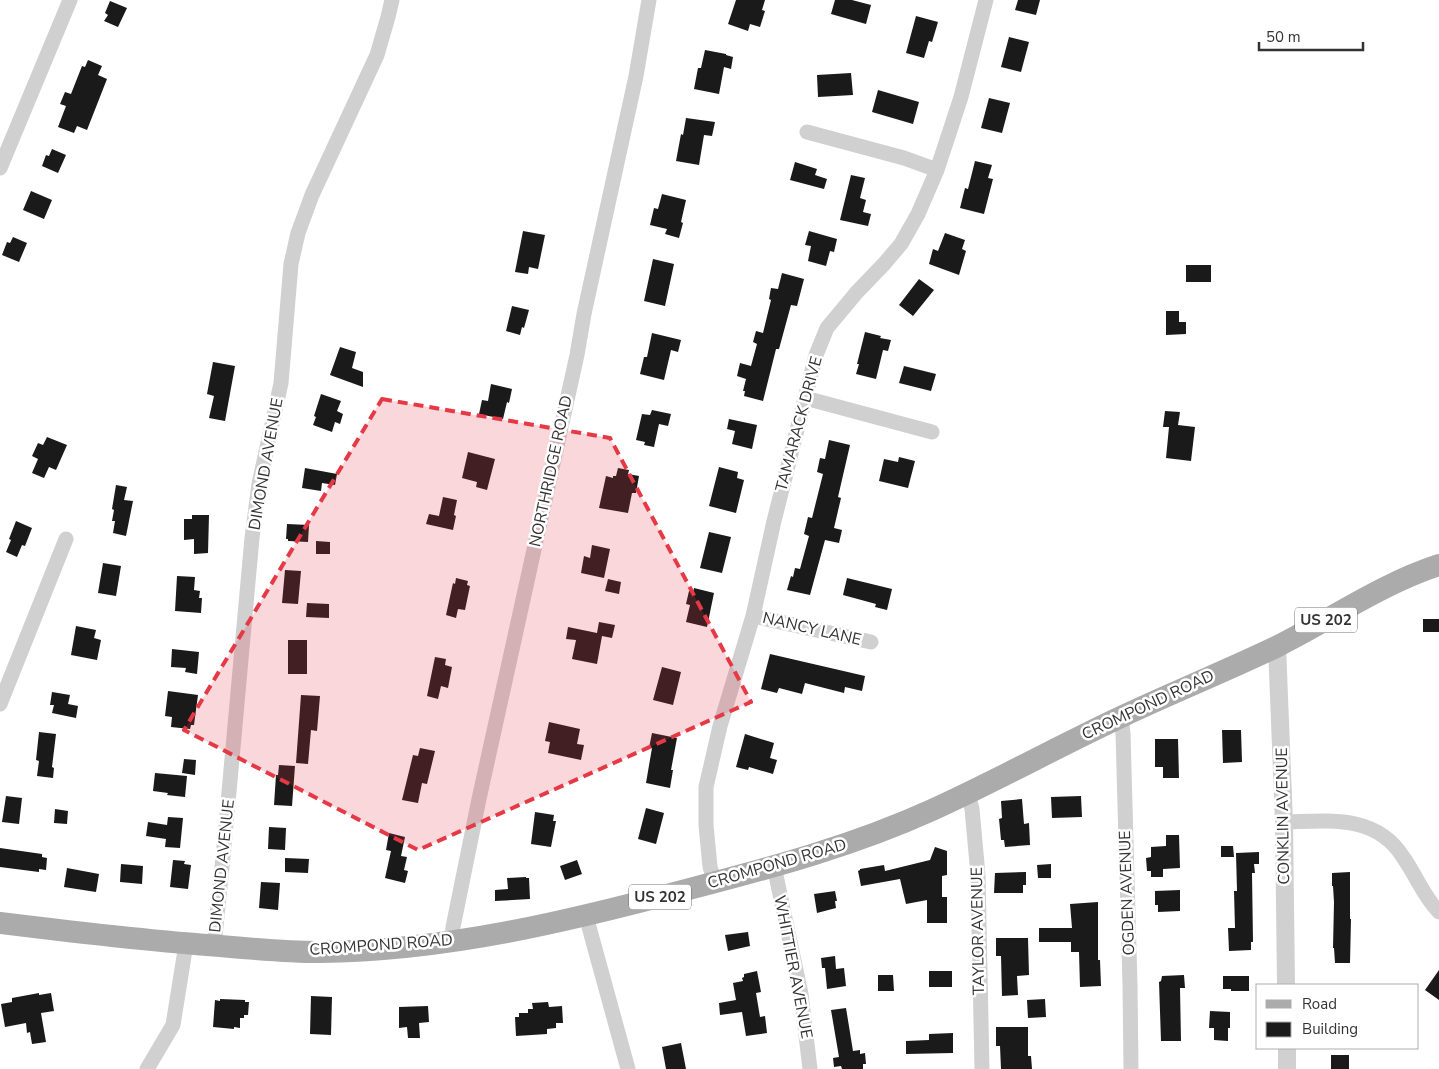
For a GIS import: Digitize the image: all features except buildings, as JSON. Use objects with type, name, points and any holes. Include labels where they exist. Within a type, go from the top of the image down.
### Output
[{"type":"main road","name":"CROMPOND ROAD","points":[[0,923],[186,944],[316,952],[384,949],[452,941],[586,916],[823,852],[892,827],[968,793],[1121,717],[1277,646],[1406,578],[1439,565]]},
{"type":"street","points":[[0,168],[70,0]]},
{"type":"street","name":"DIMOND AVENUE","points":[[214,946],[252,538],[259,484],[281,383],[291,264],[298,233],[312,195],[377,55],[392,0]]},
{"type":"street","name":"NORTHRIDGE ROAD","points":[[452,941],[453,927],[479,799],[577,355],[586,304],[636,76],[649,0]]},
{"type":"street","name":"TAMARACK DRIVE","points":[[715,882],[710,867],[706,825],[706,787],[720,726],[753,616],[774,521],[816,355],[827,328],[856,292],[901,244],[918,214],[937,170],[961,97],[986,0]]},
{"type":"street","points":[[807,132],[904,158],[937,170]]},
{"type":"street","points":[[805,398],[932,432]]},
{"type":"street","points":[[0,704],[66,539]]},
{"type":"street","name":"NANCY LANE","points":[[753,616],[871,642]]},
{"type":"street","name":"CONKLIN AVENUE","points":[[1277,646],[1284,822],[1286,984]]},
{"type":"street","name":"OGDEN AVENUE","points":[[1121,717],[1130,975],[1131,1069]]},
{"type":"street","name":"TAYLOR AVENUE","points":[[968,793],[972,809],[978,875],[982,1069]]},
{"type":"street","points":[[1284,822],[1348,822],[1366,826],[1381,833],[1394,844],[1403,856],[1421,889],[1439,912]]},
{"type":"street","name":"WHITTIER AVENUE","points":[[774,866],[801,994],[810,1069]]},
{"type":"street","points":[[586,916],[628,1069]]},
{"type":"street","points":[[147,1069],[173,1025],[186,944]]},
{"type":"street","points":[[1286,1049],[1287,1069]]},
{"type":"highlighted area","points":[[382,399],[610,438],[751,702],[418,850],[184,730]]}]
